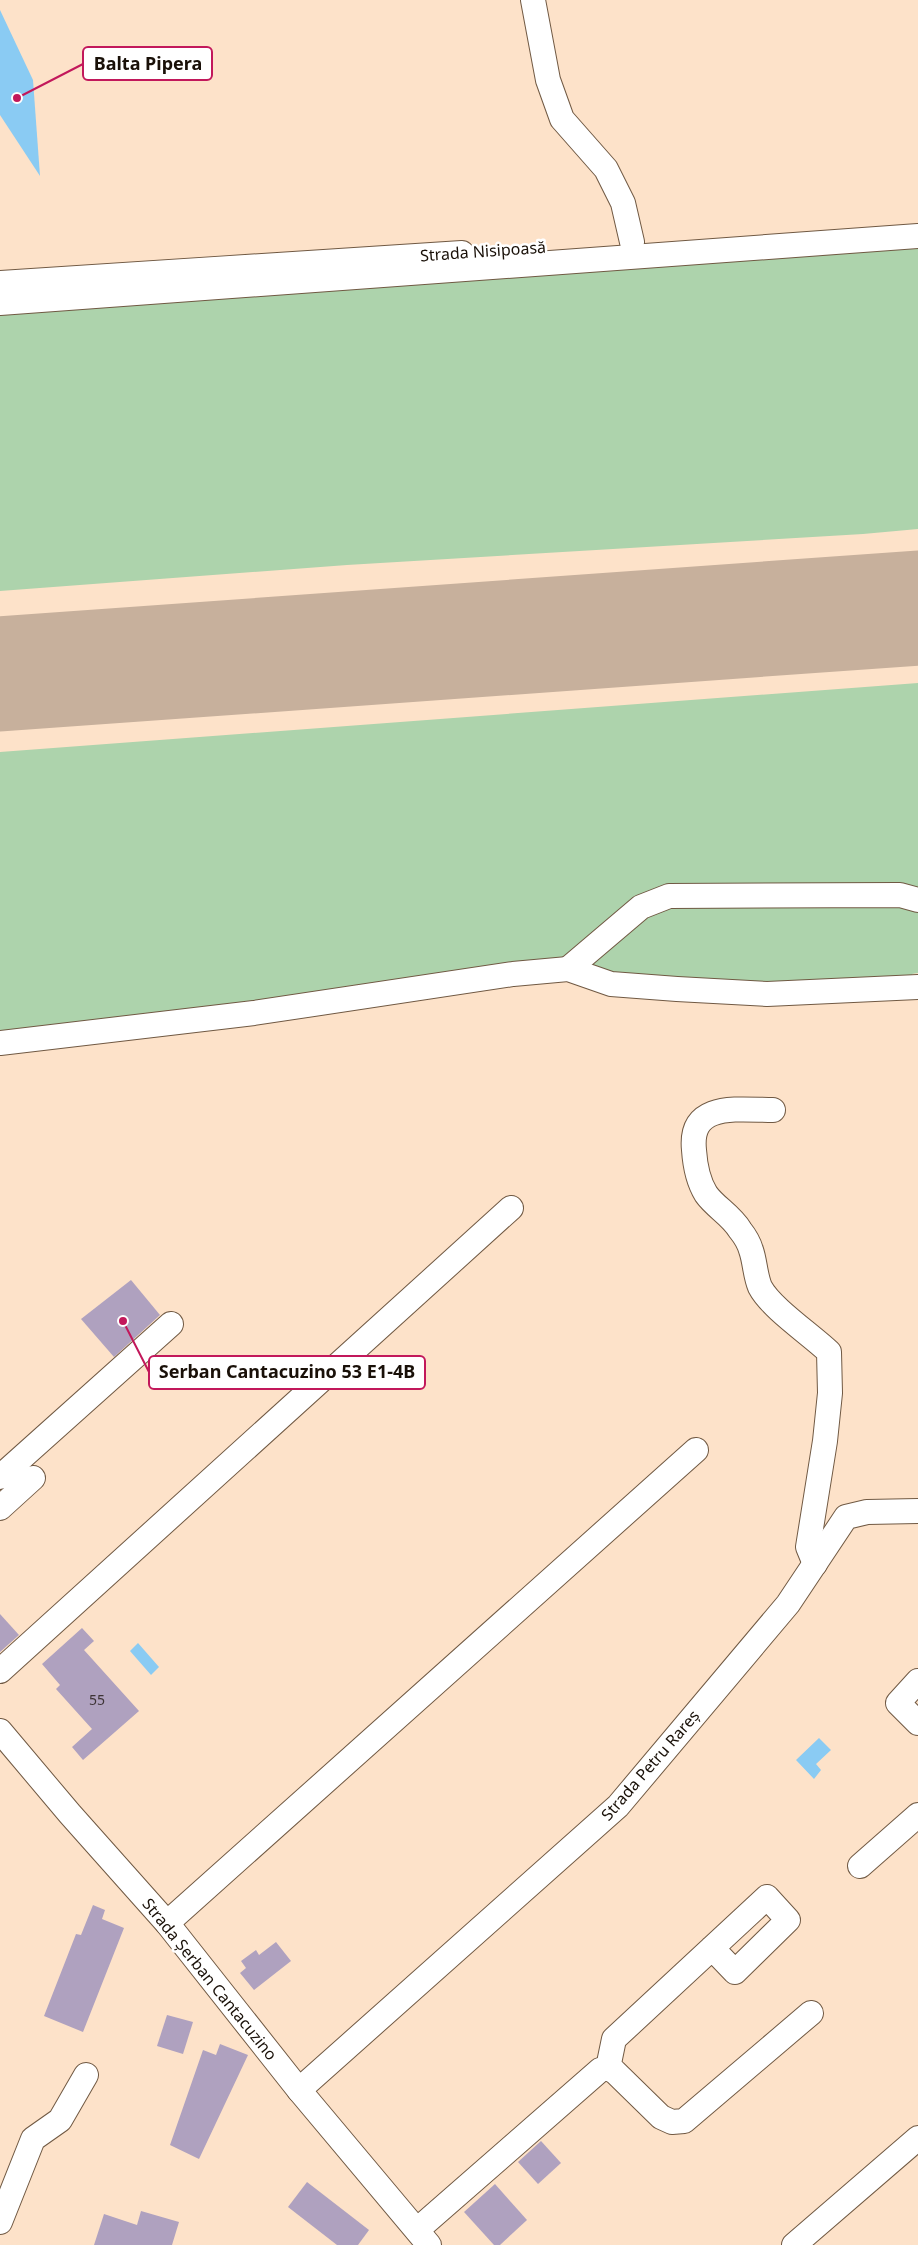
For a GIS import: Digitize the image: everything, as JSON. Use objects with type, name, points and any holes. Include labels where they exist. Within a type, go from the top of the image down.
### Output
[{"type":"street","points":[[533,0],[548,80],[562,119],[606,169],[623,203],[632,242]]},
{"type":"street","name":"Strada Nisipoasă","points":[[0,283],[632,242],[918,221]]},
{"type":"street","points":[[0,303],[918,236]]},
{"type":"street","points":[[568,969],[641,907],[669,896],[900,895],[918,900]]},
{"type":"street","points":[[0,1043],[254,1013],[513,974],[568,969],[611,984],[676,990],[767,994],[918,988]]},
{"type":"street","points":[[773,1110],[720,1110],[705,1116],[697,1126],[693,1143],[696,1169],[706,1194],[726,1212],[740,1229],[751,1249],[760,1286],[769,1300],[829,1352],[830,1393],[825,1441],[808,1547],[815,1564]]},
{"type":"street","points":[[0,1671],[511,1208]]},
{"type":"street","points":[[0,1477],[171,1324]]},
{"type":"street","points":[[173,1917],[696,1450]]},
{"type":"street","points":[[0,1508],[33,1478]]},
{"type":"street","name":"Strada Petru Rareș","points":[[299,2090],[618,1806],[788,1604],[846,1517],[867,1512],[918,1511]]},
{"type":"street","points":[[918,1681],[898,1703],[918,1723]]},
{"type":"street","name":"Strada Șerban Cantacuzino","points":[[0,1731],[70,1814],[173,1917],[299,2090],[423,2238],[600,2070],[608,2068]]},
{"type":"street","points":[[860,1866],[918,1815]]},
{"type":"street","points":[[712,1948],[614,2039],[608,2068],[615,2072],[661,2116],[672,2122],[684,2121],[811,2013]]},
{"type":"street","points":[[0,2222],[33,2139],[60,2120],[86,2075]]},
{"type":"street","points":[[794,2245],[918,2138]]},
{"type":"green space","points":[[918,241],[918,529],[863,534],[347,565],[0,591],[0,307]]},
{"type":"green space","points":[[918,683],[918,892],[668,893],[559,962],[0,1037],[0,752]]},
{"type":"green space","points":[[662,903],[918,906],[918,973],[912,974],[913,980],[794,985],[616,978],[585,960]]},
{"type":"water","points":[[0,10],[33,80],[40,176],[0,115]]},
{"type":"water","points":[[138,1643],[159,1667],[151,1675],[130,1651]]},
{"type":"water","points":[[819,1738],[831,1750],[816,1764],[821,1770],[814,1779],[796,1760]]},
{"type":"building","points":[[131,1280],[160,1315],[114,1357],[81,1319]]},
{"type":"building","points":[[0,1614],[19,1635],[0,1652]]},
{"type":"building","points":[[82,1628],[94,1641],[84,1650],[139,1711],[83,1760],[72,1747],[92,1729],[56,1689],[60,1685],[42,1664]]},
{"type":"building","points":[[93,1905],[105,1910],[102,1919],[124,1928],[83,2032],[44,2016],[76,1934],[81,1935]]},
{"type":"building","points":[[276,1942],[291,1961],[254,1990],[240,1973],[246,1968],[241,1961],[256,1950],[259,1955]]},
{"type":"building","points":[[167,2015],[193,2022],[183,2054],[157,2046]]},
{"type":"building","points":[[220,2044],[248,2055],[199,2159],[170,2145],[203,2050],[216,2055]]},
{"type":"building","points":[[541,2141],[561,2163],[538,2184],[518,2162]]},
{"type":"building","points":[[307,2182],[369,2230],[358,2245],[337,2245],[288,2207]]},
{"type":"building","points":[[495,2184],[527,2220],[500,2245],[494,2245],[464,2212]]},
{"type":"building","points":[[141,2211],[179,2222],[172,2245],[94,2245],[104,2214],[137,2225]]},
{"type":"runway","points":[[0,674],[918,608]]},
{"type":"place","name":"Balta Pipera","points":[[17,98]]},
{"type":"place","name":"Serban Cantacuzino 53 E1-4B","points":[[123,1321]]}]
